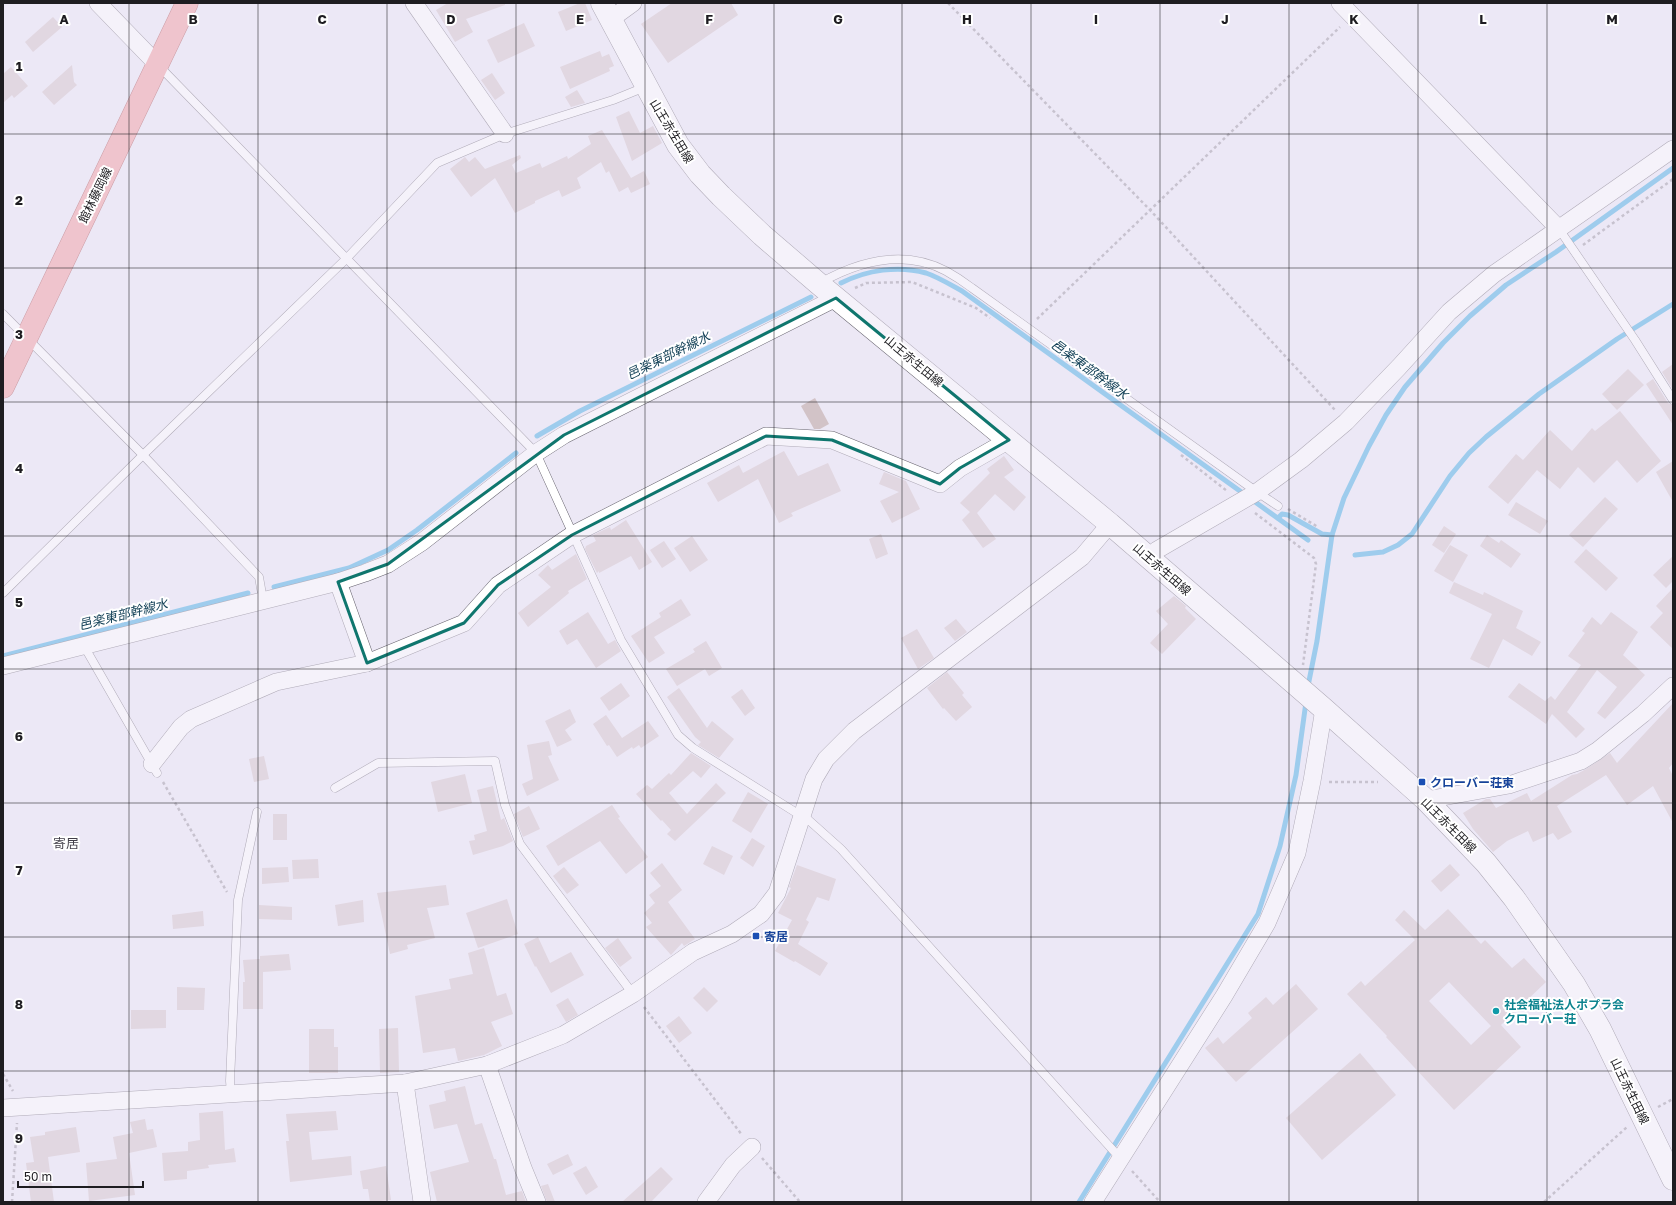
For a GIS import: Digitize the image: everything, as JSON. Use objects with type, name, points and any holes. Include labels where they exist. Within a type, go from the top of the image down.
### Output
[{"type":"main road","name":"館林藤岡線","points":[[3,387],[187,3]]},
{"type":"main road","name":"山王赤生田線","points":[[606,11],[678,145],[700,174],[762,235],[1150,558],[1426,800],[1486,863],[1514,898],[1574,984],[1600,1029],[1673,1179]]},
{"type":"street","points":[[98,3],[158,66]]},
{"type":"street","points":[[414,3],[505,134]]},
{"type":"street","points":[[606,11],[634,3]]},
{"type":"street","points":[[1340,3],[1559,229]]},
{"type":"street","points":[[1150,558],[1157,550],[1249,497],[1302,460],[1346,422],[1399,367],[1448,312],[1494,274],[1673,150]]},
{"type":"street","points":[[3,666],[338,582],[365,573],[394,560],[422,542],[536,453],[564,435],[836,298]]},
{"type":"street","points":[[155,769],[181,727],[191,719],[276,682],[367,663],[464,623],[498,585],[572,535],[766,436],[832,440],[940,484],[960,468],[1009,440]]},
{"type":"street","points":[[11,1107],[405,1082],[487,1066],[563,1035],[633,994],[693,952],[732,934],[761,914],[777,893],[814,779],[826,759],[854,731],[1082,557],[1110,524]]},
{"type":"street","points":[[338,582],[367,663]]},
{"type":"street","points":[[1426,800],[1508,785],[1581,761],[1598,751],[1643,714],[1673,686]]},
{"type":"street","points":[[1093,1202],[1224,996],[1267,923],[1297,853],[1312,781],[1324,709]]},
{"type":"street","points":[[487,1066],[523,1168],[537,1202]]},
{"type":"street","points":[[405,1082],[422,1202]]},
{"type":"street","points":[[706,1202],[733,1165],[752,1147]]},
{"type":"lane","points":[[158,66],[536,453],[621,640],[678,735],[706,756],[795,812],[803,815],[841,849],[1120,1158]]},
{"type":"lane","points":[[3,594],[143,455],[346,259],[437,163],[505,134],[606,103],[646,86]]},
{"type":"lane","points":[[1559,229],[1635,340],[1673,400]]},
{"type":"lane","points":[[819,284],[836,274],[872,262],[897,258],[918,261],[946,271],[1028,328],[1249,497],[1278,506]]},
{"type":"lane","points":[[3,314],[143,455],[259,577],[263,600]]},
{"type":"lane","points":[[84,646],[155,769]]},
{"type":"lane","points":[[335,788],[378,763],[495,761],[505,805],[520,844],[633,994]]},
{"type":"lane","points":[[231,1093],[230,1081],[238,900],[257,812]]},
{"type":"path","points":[[948,3],[1150,210],[1346,422]]},
{"type":"path","points":[[1028,328],[1353,15]]},
{"type":"path","points":[[1574,251],[1673,179]]},
{"type":"path","points":[[836,298],[866,283],[912,282],[976,308],[995,322]]},
{"type":"path","points":[[1176,450],[1249,497],[1314,558],[1316,564],[1303,666],[1296,685]]},
{"type":"path","points":[[1278,506],[1289,509],[1318,527]]},
{"type":"path","points":[[155,769],[227,892],[238,900]]},
{"type":"path","points":[[1312,781],[1406,783]]},
{"type":"path","points":[[633,994],[752,1147],[800,1202]]},
{"type":"path","points":[[3,1074],[12,1089],[12,1202]]},
{"type":"path","points":[[1544,1202],[1642,1114]]},
{"type":"path","points":[[1120,1158],[1160,1202]]},
{"type":"highlighted area","points":[[836,298],[1009,440],[960,468],[940,484],[832,440],[766,436],[572,535],[498,585],[464,623],[367,663],[338,582],[388,564],[564,435]]},
{"type":"building","points":[[448,3],[505,3],[505,5],[466,19],[473,32],[455,42],[436,10]]},
{"type":"building","points":[[580,3],[585,3],[592,20],[566,31],[558,12]]},
{"type":"building","points":[[672,3],[731,3],[738,15],[668,63],[641,24]]},
{"type":"building","points":[[53,17],[62,27],[33,52],[25,42]]},
{"type":"building","points":[[524,23],[535,46],[498,63],[487,40]]},
{"type":"building","points":[[600,51],[602,57],[609,54],[614,66],[609,68],[610,71],[570,89],[560,67]]},
{"type":"building","points":[[72,65],[74,82],[77,85],[54,105],[42,92]]},
{"type":"building","points":[[11,67],[28,86],[14,98],[12,95],[3,103],[3,74]]},
{"type":"building","points":[[492,73],[505,93],[495,100],[481,80]]},
{"type":"building","points":[[577,90],[585,103],[571,107],[565,97]]},
{"type":"building","points":[[629,111],[640,133],[653,126],[662,143],[632,161],[616,117]]},
{"type":"building","points":[[602,130],[631,178],[644,171],[650,184],[631,193],[628,187],[619,192],[609,171],[606,173],[601,162],[577,178],[581,188],[562,197],[559,190],[535,201],[535,203],[515,213],[495,178],[471,197],[450,169],[465,157],[469,162],[475,157],[485,169],[520,155],[521,158],[512,165],[516,173],[540,163],[542,168],[567,156],[568,159],[591,144],[588,136]]},
{"type":"building","points":[[1673,364],[1673,390],[1662,372]]},
{"type":"building","points":[[1628,369],[1644,385],[1617,410],[1602,394]]},
{"type":"building","points":[[1653,379],[1668,403],[1673,405],[1673,425],[1646,384]]},
{"type":"building","points":[[815,398],[829,424],[820,429],[814,429],[801,406]]},
{"type":"building","points":[[1620,411],[1661,461],[1637,483],[1617,460],[1594,483],[1578,467],[1560,489],[1537,470],[1508,504],[1488,487],[1516,454],[1523,460],[1550,430],[1572,451],[1592,428],[1595,431]]},
{"type":"building","points":[[784,451],[798,476],[828,463],[841,491],[791,513],[793,516],[779,523],[758,479],[718,502],[707,483],[739,465],[743,473]]},
{"type":"building","points":[[1004,456],[1014,470],[1004,477],[1026,497],[1014,511],[995,494],[977,513],[996,539],[983,548],[962,520],[970,512],[960,503],[990,473],[987,469]]},
{"type":"building","points":[[1673,461],[1673,502],[1656,472]]},
{"type":"building","points":[[884,472],[906,481],[920,509],[892,523],[880,501],[899,492],[879,484]]},
{"type":"building","points":[[1605,497],[1618,509],[1583,547],[1569,535]]},
{"type":"building","points":[[1516,502],[1548,521],[1540,534],[1508,515]]},
{"type":"building","points":[[626,520],[652,562],[639,570],[631,556],[597,573],[585,549],[586,546],[596,541],[593,535],[610,527],[611,530]]},
{"type":"building","points":[[1444,526],[1456,534],[1444,553],[1432,545]]},
{"type":"building","points":[[881,534],[888,554],[876,559],[869,539]]},
{"type":"building","points":[[1487,535],[1499,543],[1501,540],[1521,554],[1511,568],[1480,546]]},
{"type":"building","points":[[692,536],[708,560],[690,572],[674,548]]},
{"type":"building","points":[[664,541],[676,559],[662,568],[650,550]]},
{"type":"building","points":[[1450,545],[1468,555],[1453,582],[1434,571]]},
{"type":"building","points":[[1586,549],[1618,578],[1606,591],[1574,562]]},
{"type":"building","points":[[576,554],[587,579],[568,591],[569,593],[528,627],[518,613],[551,587],[538,575],[548,565],[552,570]]},
{"type":"building","points":[[1673,556],[1673,581],[1666,588],[1653,575]]},
{"type":"building","points":[[1454,582],[1483,595],[1484,592],[1523,611],[1516,628],[1541,642],[1532,656],[1503,639],[1489,668],[1470,659],[1492,614],[1449,593]]},
{"type":"building","points":[[1673,588],[1673,649],[1650,627],[1663,613],[1656,606]]},
{"type":"building","points":[[1174,596],[1186,606],[1185,608],[1196,619],[1162,654],[1150,643],[1168,624],[1156,611]]},
{"type":"building","points":[[681,599],[691,615],[654,637],[665,653],[649,663],[631,636],[661,617],[659,613]]},
{"type":"building","points":[[588,612],[608,644],[615,640],[621,651],[596,668],[577,639],[567,645],[559,631]]},
{"type":"building","points":[[1611,612],[1638,632],[1623,655],[1645,675],[1605,719],[1597,713],[1617,687],[1597,670],[1567,712],[1585,729],[1576,738],[1552,714],[1546,724],[1508,697],[1519,683],[1545,701],[1551,696],[1555,700],[1581,665],[1568,656],[1585,633],[1582,631],[1592,617],[1601,625]]},
{"type":"building","points":[[956,619],[967,632],[955,641],[944,628]]},
{"type":"building","points":[[917,629],[934,658],[918,669],[901,638]]},
{"type":"building","points":[[706,641],[722,668],[709,676],[705,669],[677,686],[666,669],[695,652],[693,649]]},
{"type":"building","points":[[947,672],[964,693],[962,695],[972,707],[956,721],[944,708],[943,709],[927,688]]},
{"type":"building","points":[[621,683],[630,696],[609,711],[600,698]]},
{"type":"building","points":[[679,688],[707,728],[712,721],[734,739],[719,758],[698,745],[701,742],[695,737],[667,697]]},
{"type":"building","points":[[742,689],[755,708],[745,716],[731,697]]},
{"type":"building","points":[[1673,703],[1673,763],[1669,768],[1673,776],[1673,823],[1653,786],[1627,805],[1606,775],[1557,806],[1572,832],[1558,840],[1553,833],[1533,842],[1528,831],[1507,841],[1493,852],[1473,829],[1463,813],[1486,799],[1490,799],[1496,808],[1527,793],[1531,801],[1572,775],[1586,769],[1610,753],[1617,763]]},
{"type":"building","points":[[570,709],[576,722],[565,730],[572,740],[557,747],[545,721]]},
{"type":"building","points":[[606,715],[622,738],[648,721],[659,736],[641,748],[639,745],[633,749],[632,747],[617,757],[609,745],[607,746],[593,724]]},
{"type":"building","points":[[549,741],[552,755],[548,756],[559,780],[527,796],[522,784],[533,779],[527,745]]},
{"type":"building","points":[[691,753],[711,766],[701,778],[693,771],[669,793],[687,814],[716,783],[726,793],[675,841],[667,834],[671,830],[636,794],[647,785],[652,789],[669,773],[671,775]]},
{"type":"building","points":[[264,756],[269,779],[254,782],[249,759]]},
{"type":"building","points":[[465,774],[472,803],[438,812],[431,782]]},
{"type":"building","points":[[493,786],[501,820],[504,818],[513,841],[503,846],[473,855],[469,841],[475,840],[474,835],[487,831],[477,790]]},
{"type":"building","points":[[748,792],[768,804],[751,833],[732,821]]},
{"type":"building","points":[[612,805],[620,817],[618,818],[648,857],[626,874],[600,841],[558,866],[546,846]]},
{"type":"building","points":[[529,806],[540,829],[523,837],[514,814]]},
{"type":"building","points":[[273,814],[287,814],[287,840],[273,840]]},
{"type":"building","points":[[752,838],[765,846],[753,867],[740,858]]},
{"type":"building","points":[[712,846],[733,856],[724,875],[703,864]]},
{"type":"building","points":[[318,859],[319,878],[293,879],[292,860]]},
{"type":"building","points":[[662,863],[682,890],[668,902],[695,939],[684,946],[682,943],[671,955],[646,927],[652,923],[644,913],[655,903],[649,895],[661,886],[650,873]]},
{"type":"building","points":[[1450,864],[1460,875],[1441,892],[1431,881]]},
{"type":"building","points":[[797,865],[836,879],[829,901],[817,897],[806,920],[809,922],[798,944],[828,963],[820,976],[775,951],[792,920],[778,913],[791,888],[789,887]]},
{"type":"building","points":[[288,867],[289,882],[262,884],[262,868]]},
{"type":"building","points":[[564,867],[579,885],[567,894],[553,876]]},
{"type":"building","points":[[446,885],[449,905],[427,908],[435,938],[407,945],[408,949],[390,954],[377,893]]},
{"type":"building","points":[[507,899],[518,934],[478,948],[466,913]]},
{"type":"building","points":[[363,900],[364,922],[338,926],[335,905]]},
{"type":"building","points":[[259,905],[292,907],[292,920],[259,919]]},
{"type":"building","name":"社会福祉法人ポプラ会 クローバー荘","points":[[1448,909],[1481,944],[1485,940],[1512,968],[1524,958],[1546,982],[1501,1025],[1521,1047],[1454,1110],[1347,994],[1361,981],[1365,986],[1415,940],[1395,920],[1404,910],[1425,930]],"holes":[[[1449,982],[1491,1026],[1471,1045],[1429,1001]]]},
{"type":"building","points":[[203,911],[204,926],[173,929],[172,915]]},
{"type":"building","points":[[538,937],[550,963],[571,952],[584,975],[551,993],[536,966],[535,967],[524,944]]},
{"type":"building","points":[[618,938],[632,958],[620,967],[605,948]]},
{"type":"building","points":[[484,948],[497,996],[506,993],[513,1014],[491,1022],[502,1046],[484,1055],[458,1061],[455,1048],[423,1053],[415,996],[451,989],[449,979],[473,974],[468,953]]},
{"type":"building","points":[[289,954],[291,970],[263,972],[263,1009],[243,1009],[243,982],[245,982],[243,960],[260,959],[260,956]]},
{"type":"building","points":[[1296,984],[1318,1009],[1236,1082],[1205,1048],[1218,1037],[1223,1044],[1252,1018],[1248,1013],[1266,997],[1273,1005]]},
{"type":"building","points":[[177,987],[205,988],[204,1010],[177,1010]]},
{"type":"building","points":[[704,987],[718,1001],[707,1012],[693,998]]},
{"type":"building","points":[[568,998],[578,1015],[566,1022],[556,1005]]},
{"type":"building","points":[[131,1010],[166,1010],[166,1028],[131,1029]]},
{"type":"building","points":[[679,1016],[692,1033],[679,1043],[666,1026]]},
{"type":"building","points":[[398,1028],[399,1072],[380,1073],[379,1029]]},
{"type":"building","points":[[309,1029],[334,1029],[334,1047],[338,1047],[338,1073],[309,1073]]},
{"type":"building","points":[[1360,1053],[1396,1095],[1322,1160],[1286,1118]]},
{"type":"building","points":[[465,1086],[475,1125],[482,1123],[494,1159],[496,1159],[506,1195],[522,1191],[526,1202],[437,1202],[430,1172],[469,1162],[457,1124],[434,1129],[429,1105],[446,1101],[444,1091]]},
{"type":"building","points":[[223,1111],[225,1150],[234,1148],[236,1162],[208,1165],[209,1168],[187,1171],[187,1179],[164,1181],[162,1153],[188,1151],[188,1142],[200,1140],[199,1113]]},
{"type":"building","points":[[336,1111],[338,1130],[309,1132],[312,1160],[351,1156],[352,1175],[290,1182],[286,1141],[289,1141],[286,1114]]},
{"type":"building","points":[[145,1119],[147,1130],[153,1129],[157,1147],[129,1153],[135,1195],[89,1201],[86,1163],[117,1159],[113,1137],[133,1133],[130,1122]]},
{"type":"building","points":[[76,1127],[80,1152],[48,1157],[54,1202],[31,1202],[26,1163],[34,1162],[30,1137],[45,1135],[45,1132]]},
{"type":"building","points":[[568,1154],[573,1165],[553,1175],[547,1164]]},
{"type":"building","points":[[386,1166],[391,1200],[370,1202],[368,1189],[363,1189],[360,1171]]},
{"type":"building","points":[[586,1166],[598,1187],[586,1195],[573,1173]]},
{"type":"building","points":[[661,1167],[673,1179],[651,1202],[622,1202]]},
{"type":"building","points":[[548,1184],[555,1202],[547,1202],[541,1186]]},
{"type":"waterway","points":[[1308,686],[1317,641],[1332,535],[1344,498],[1386,415],[1405,387],[1443,343],[1470,316],[1506,285],[1556,252],[1673,168]]},
{"type":"waterway","name":"邑楽東部幹線水","points":[[841,283],[872,272],[905,269],[926,273],[962,291],[1308,540]]},
{"type":"waterway","name":"邑楽東部幹線水","points":[[537,436],[580,411],[811,297]]},
{"type":"waterway","points":[[1355,555],[1383,552],[1398,545],[1412,534],[1450,476],[1469,453],[1486,437],[1539,394],[1617,339],[1673,304]]},
{"type":"waterway","name":"邑楽東部幹線水","points":[[274,587],[349,568],[388,550],[417,530],[516,453]]},
{"type":"waterway","points":[[1278,518],[1282,514],[1288,515],[1322,534],[1332,535]]},
{"type":"waterway","name":"邑楽東部幹線水","points":[[3,656],[248,593]]},
{"type":"waterway","points":[[1079,1202],[1258,914],[1280,846],[1296,775],[1306,702]]},
{"type":"place","name":"クローバー荘東","points":[[1422,782]]},
{"type":"place","name":"寄居","points":[[756,936]]},
{"type":"place","name":"社会福祉法人ポプラ会 クローバー荘","points":[[1496,1011]]},
{"type":"district","name":"寄居","points":[[66,843]]}]
